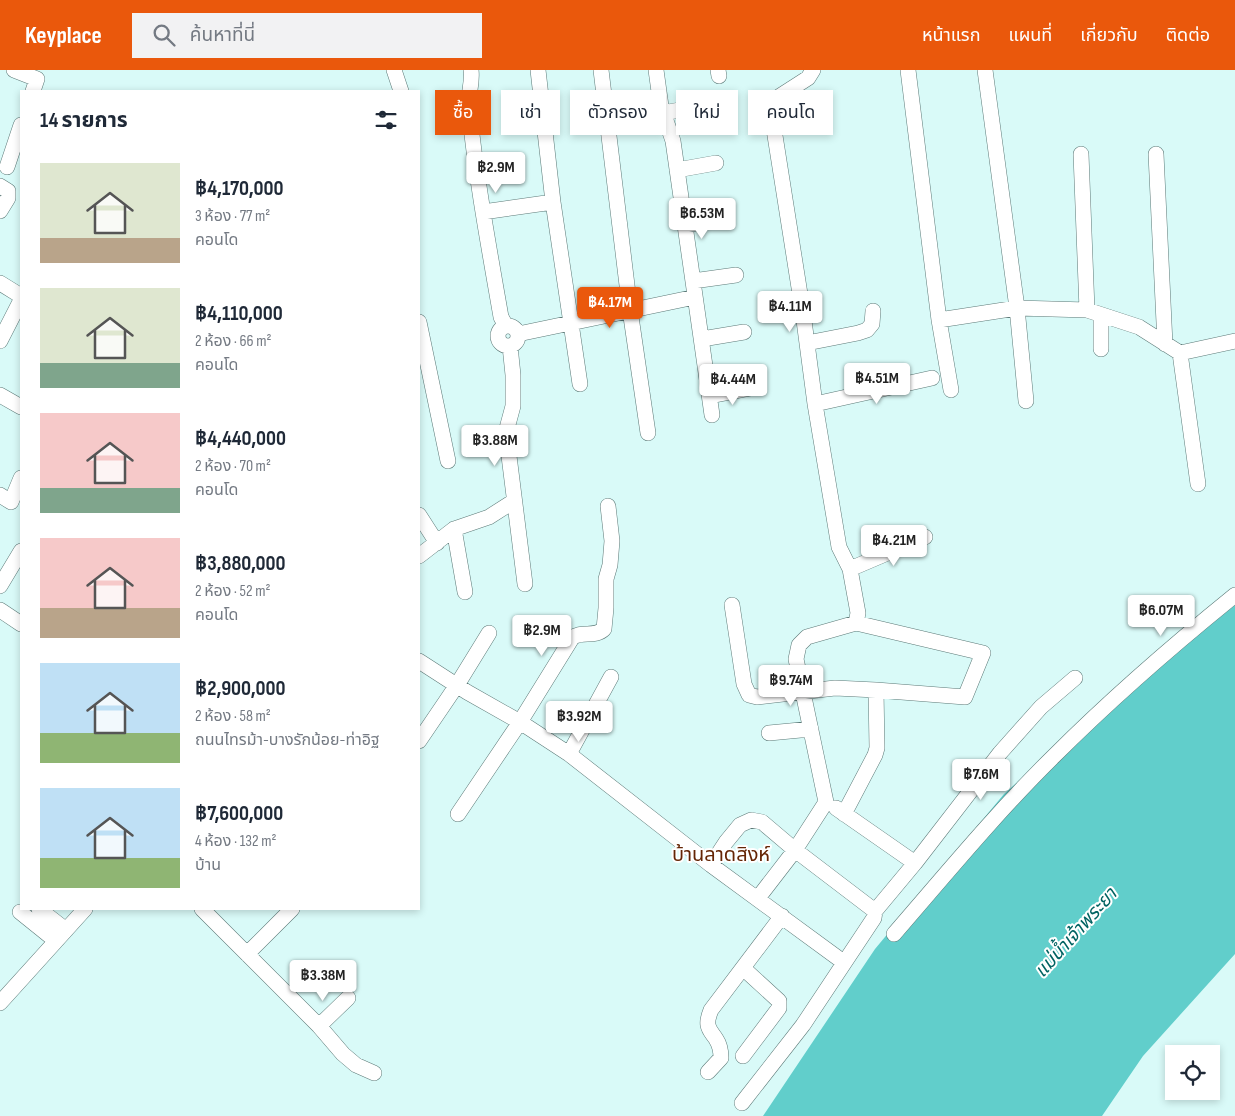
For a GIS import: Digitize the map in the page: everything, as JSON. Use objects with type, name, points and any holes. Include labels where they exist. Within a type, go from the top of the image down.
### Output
[{"type":"street","points":[[14,70],[37,79],[32,90]]},
{"type":"street","points":[[394,70],[401,90]]},
{"type":"street","points":[[471,70],[473,80],[468,105],[483,212],[501,317],[511,335],[512,406],[506,432],[525,584]]},
{"type":"street","points":[[538,70],[553,202],[580,384]]},
{"type":"street","points":[[601,70],[630,310],[648,433]]},
{"type":"street","points":[[656,70],[659,90]]},
{"type":"street","points":[[813,70],[808,78],[780,96],[775,104],[773,123],[815,404],[839,547],[850,569],[858,613],[856,623]]},
{"type":"street","points":[[908,70],[939,320],[950,390]]},
{"type":"street","points":[[985,70],[1017,308],[1026,401]]},
{"type":"street","points":[[666,121],[673,141],[712,415]]},
{"type":"street","points":[[7,167],[20,128]]},
{"type":"street","points":[[1081,154],[1094,312],[1101,350]]},
{"type":"street","points":[[1156,154],[1165,344]]},
{"type":"street","points":[[677,170],[716,163]]},
{"type":"street","points":[[0,186],[8,191],[8,198],[0,211]]},
{"type":"street","points":[[483,212],[553,202]]},
{"type":"street","points":[[685,225],[726,218]]},
{"type":"street","points":[[693,281],[736,275]]},
{"type":"street","points":[[0,283],[20,297]]},
{"type":"street","points":[[511,335],[695,297]]},
{"type":"street","points":[[0,341],[20,300]]},
{"type":"street","points":[[939,320],[1017,308],[1094,312],[1139,327],[1180,353],[1235,341]]},
{"type":"street","points":[[807,343],[866,330],[872,324],[873,311]]},
{"type":"street","points":[[420,332],[422,352],[448,461]]},
{"type":"street","points":[[702,339],[744,332]]},
{"type":"street","points":[[1180,353],[1198,484]]},
{"type":"street","points":[[815,404],[932,378]]},
{"type":"street","points":[[710,396],[751,388]]},
{"type":"street","points":[[0,394],[20,406]]},
{"type":"street","points":[[1,497],[11,502],[20,480]]},
{"type":"street","points":[[420,555],[454,529],[489,517],[514,502]]},
{"type":"street","points":[[458,814],[520,722],[572,638],[578,634],[599,633],[604,630],[606,579],[610,565],[612,542],[608,506]]},
{"type":"street","points":[[420,516],[437,542]]},
{"type":"street","points":[[454,529],[466,592]]},
{"type":"street","points":[[850,569],[925,537]]},
{"type":"street","points":[[0,586],[20,553]]},
{"type":"street","points":[[894,934],[1018,793],[1054,756],[1108,704],[1235,595]]},
{"type":"street","points":[[732,605],[744,684],[749,695],[756,697],[803,692],[835,688],[965,698],[983,653],[856,623],[807,637],[799,645],[796,659],[803,692],[811,729],[826,802],[915,863]]},
{"type":"street","points":[[0,610],[20,623]]},
{"type":"street","points":[[420,740],[489,633]]},
{"type":"street","points":[[420,662],[569,754],[711,865],[842,961]]},
{"type":"street","points":[[569,754],[611,676]]},
{"type":"street","points":[[742,1103],[803,1024],[874,918],[875,912],[1000,753],[1041,707],[1075,678]]},
{"type":"street","points":[[844,814],[875,755],[878,741],[876,690]]},
{"type":"street","points":[[768,733],[811,729]]},
{"type":"street","points":[[758,898],[794,850],[826,802]]},
{"type":"street","points":[[711,865],[740,825],[751,820],[762,822],[794,850],[875,912]]},
{"type":"street","points":[[40,910],[66,930]]},
{"type":"street","points":[[0,1003],[84,910]]},
{"type":"street","points":[[203,910],[319,1026],[343,1054],[356,1065],[374,1073]]},
{"type":"street","points":[[247,954],[291,910]]},
{"type":"street","points":[[20,912],[56,941]]},
{"type":"street","points":[[708,1072],[721,1058],[718,1040],[708,1028],[708,1018],[711,1010],[782,916]]},
{"type":"street","points":[[743,968],[779,1000],[779,1008],[743,1056]]},
{"type":"street","points":[[319,1026],[348,998]]},
{"type":"water","name":"แม่น้ำเจ้าพระยา","points":[[1235,603],[1235,954],[1143,1056],[1102,1116],[763,1116],[875,949],[1004,794],[1071,734]]},
{"type":"district","name":"บ้านลาดสิงห์","points":[[721,855]]}]
